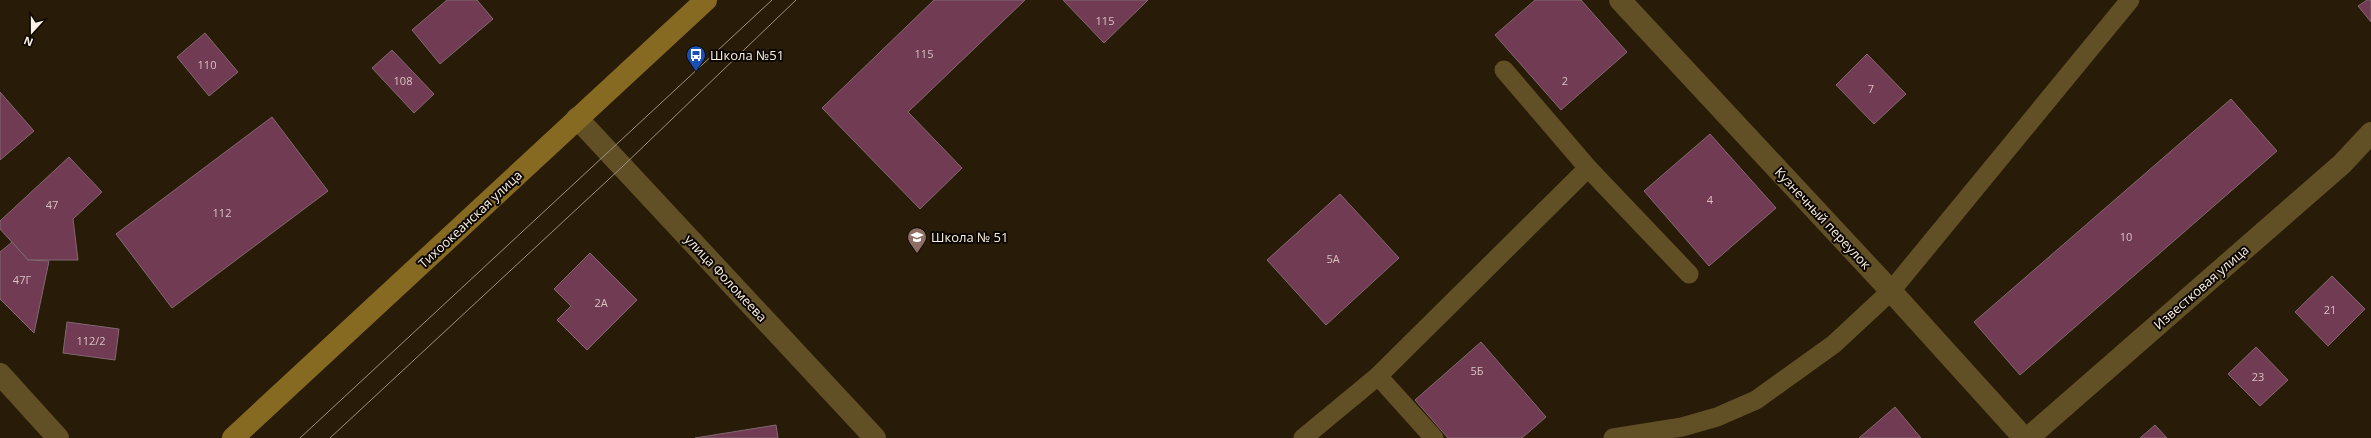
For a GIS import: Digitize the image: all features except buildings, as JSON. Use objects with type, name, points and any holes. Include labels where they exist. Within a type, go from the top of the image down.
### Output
[{"type":"main road","name":"Тихоокеанская улица","points":[[233,438],[706,0]]},
{"type":"street","name":"Кузнечный переулок","points":[[1620,0],[1891,291],[2024,438]]},
{"type":"street","name":"улица Фоломеева","points":[[577,118],[875,438]]},
{"type":"street","name":"Известковая улица","points":[[2028,438],[2342,164],[2371,133]]},
{"type":"street","points":[[0,374],[58,438]]},
{"type":"lane","points":[[1613,438],[1682,427],[1717,417],[1756,400],[1834,344],[1891,291],[2130,0]]},
{"type":"lane","points":[[1504,70],[1588,168],[1689,274]]},
{"type":"lane","points":[[1303,438],[1378,376],[1588,168]]},
{"type":"lane","points":[[1378,376],[1434,438]]},
{"type":"tram line","points":[[300,438],[772,0]]},
{"type":"tram line","points":[[330,438],[622,167],[796,0]]},
{"type":"place","name":"Школа №51","points":[[696,72]]},
{"type":"place","name":"Школа № 51","points":[[917,254]]}]
